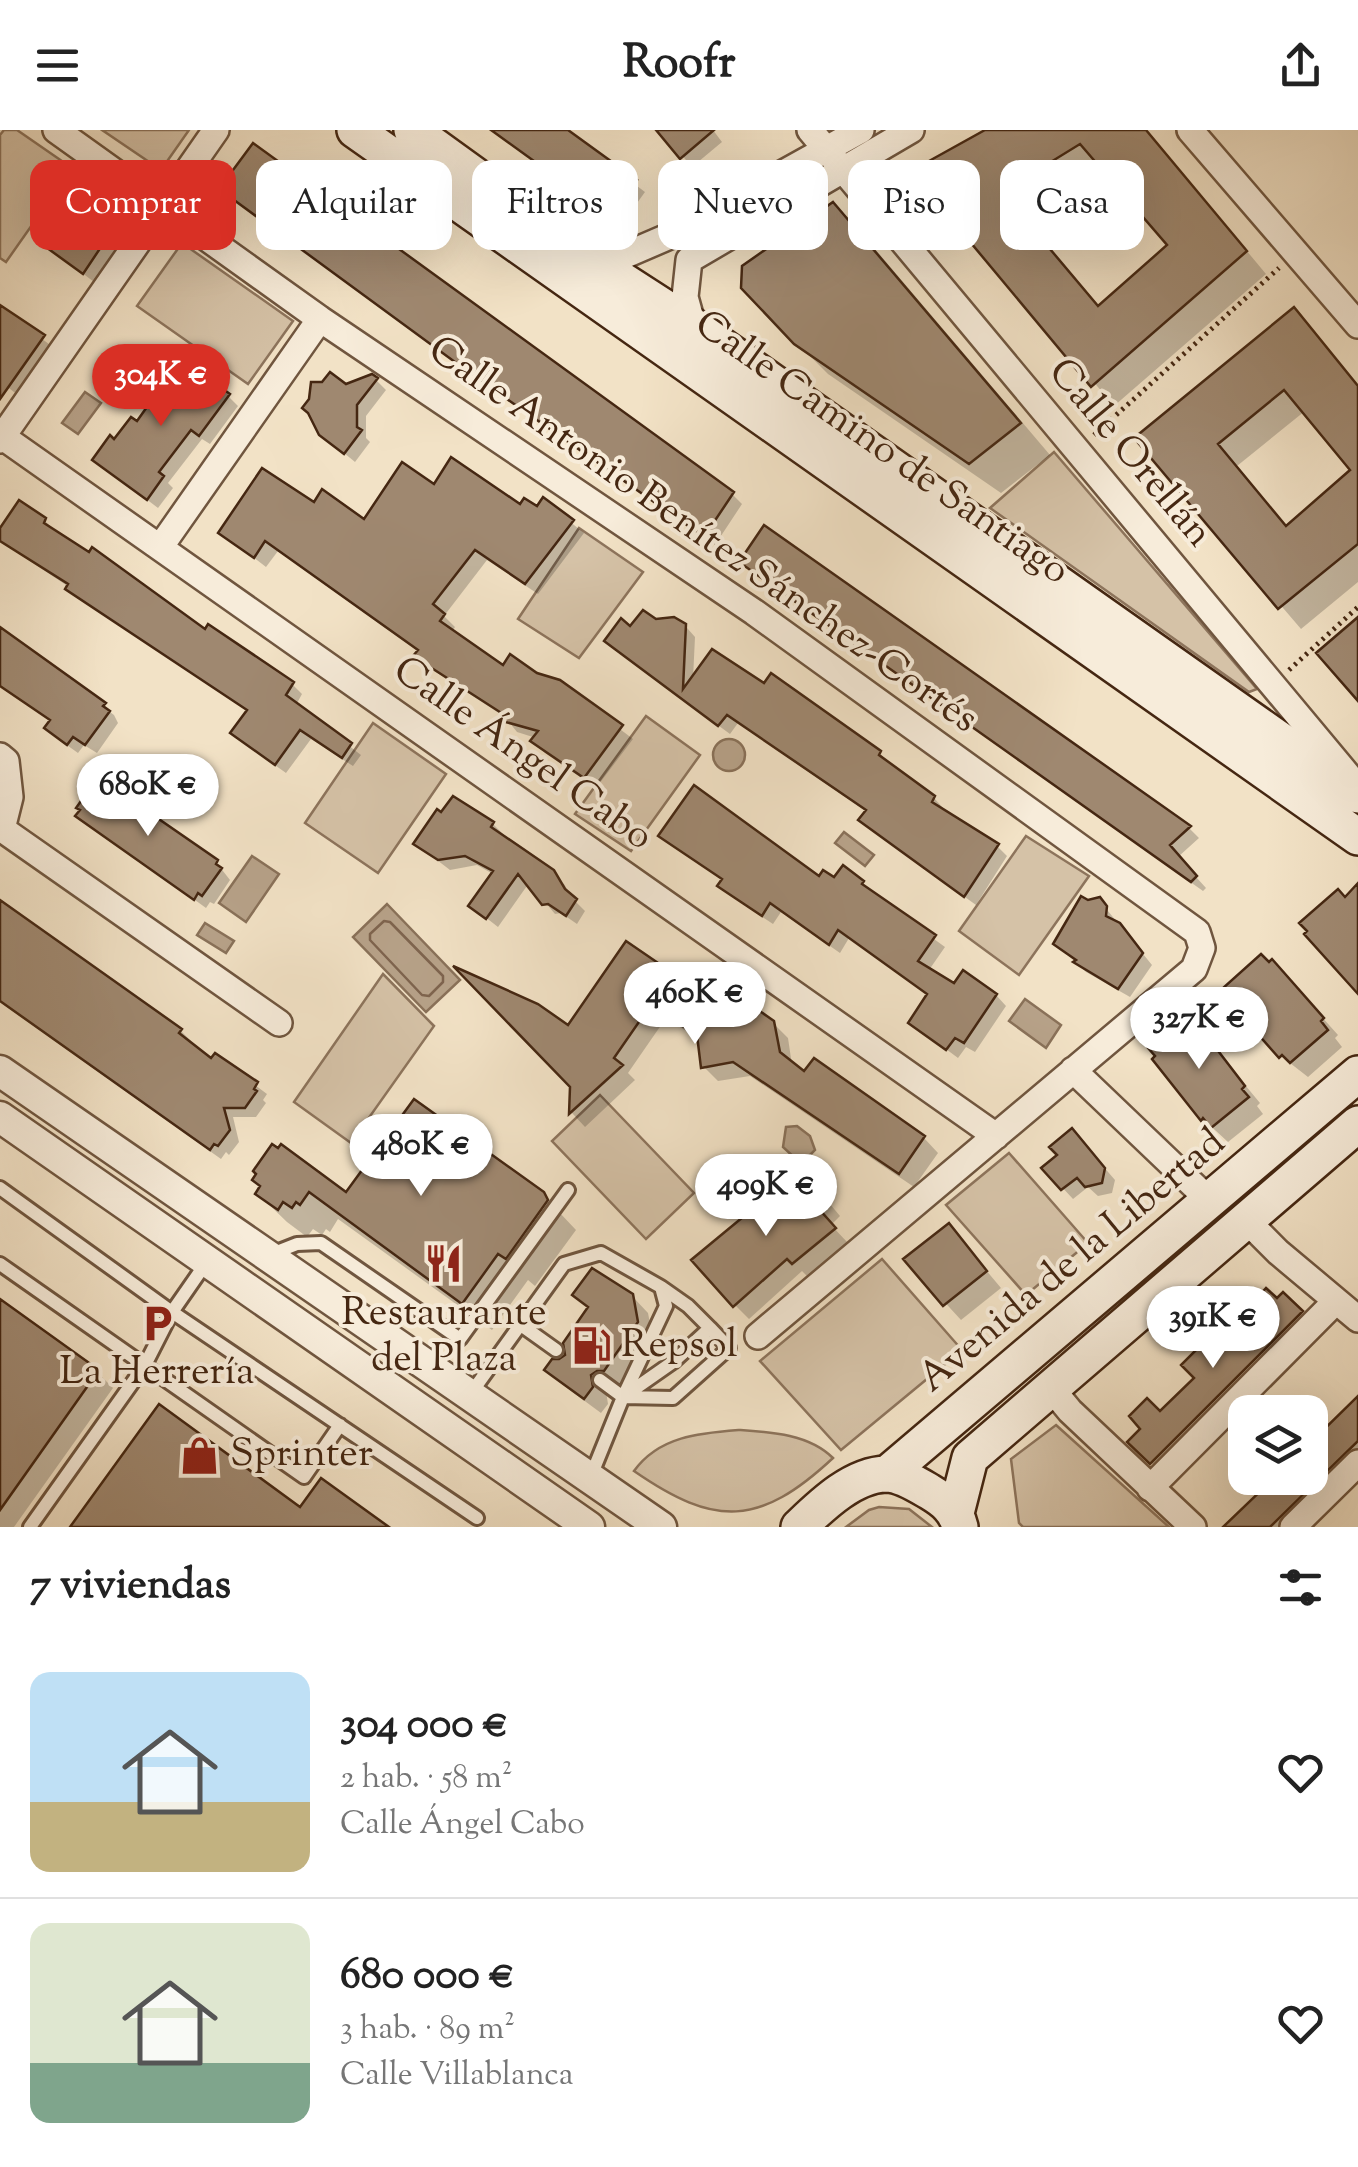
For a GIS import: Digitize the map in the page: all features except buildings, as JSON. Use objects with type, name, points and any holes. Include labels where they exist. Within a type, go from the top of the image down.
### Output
[{"type":"main road","name":"Calle Camino de Santiago","points":[[355,130],[1358,838]]},
{"type":"main road","name":"Calle Camino de Santiago","points":[[412,130],[600,266],[693,326],[1358,792]]},
{"type":"main road","name":"Avenida de la Libertad","points":[[798,1527],[864,1478],[888,1474],[1358,1074]]},
{"type":"main road","name":"Avenida de la Libertad","points":[[958,1520],[970,1458],[1358,1124]]},
{"type":"main road","points":[[888,1474],[936,1496],[958,1520]]},
{"type":"street","name":"Calle Antonio Benítez Sánchez-Cortés","points":[[56,130],[98,160]]},
{"type":"street","points":[[194,160],[216,130]]},
{"type":"street","points":[[600,266],[672,235],[860,130]]},
{"type":"street","points":[[693,326],[685,298],[689,260],[827,149],[912,130]]},
{"type":"street","points":[[1190,130],[1358,326]]},
{"type":"street","name":"Calle Orellán","points":[[827,149],[1358,792]]},
{"type":"street","points":[[1,437],[131,250]]},
{"type":"street","name":"Calle Antonio Benítez Sánchez-Cortés","points":[[225,250],[754,612],[1198,932],[1202,948],[1194,969],[1074,1070]]},
{"type":"street","points":[[160,546],[320,318]]},
{"type":"street","name":"Calle Ángel Cabo","points":[[1,437],[996,1136]]},
{"type":"street","points":[[0,756],[6,761],[10,798],[2,829],[278,1023]]},
{"type":"street","points":[[758,1336],[1074,1070],[1208,1199]]},
{"type":"street","points":[[0,1071],[660,1527]]},
{"type":"street","points":[[0,1117],[588,1527]]},
{"type":"street","points":[[1247,1221],[1358,1320]]},
{"type":"street","points":[[1150,1488],[1336,1301]]},
{"type":"street","points":[[1052,1388],[1070,1412],[1193,1527]]},
{"type":"street","points":[[1293,1527],[1358,1464]]},
{"type":"lane","points":[[0,1188],[172,1312],[477,1518]]},
{"type":"lane","points":[[266,1256],[297,1244],[321,1243],[460,1339],[568,1190]]},
{"type":"lane","points":[[469,1396],[564,1264],[580,1257],[602,1253],[661,1286],[688,1306],[729,1348],[673,1398],[623,1397],[600,1380]]},
{"type":"lane","points":[[30,1527],[145,1365],[172,1312],[207,1262]]},
{"type":"lane","points":[[0,1264],[304,1477],[340,1425]]},
{"type":"lane","points":[[590,1478],[666,1306],[661,1286]]},
{"type":"lane","points":[[521,1325],[556,1350]]},
{"type":"lane","points":[[623,1397],[673,1362],[710,1328]]},
{"type":"path","points":[[1078,451],[1296,252]]},
{"type":"path","points":[[1274,688],[1300,657],[1358,607]]},
{"type":"shaded area","points":[[4,130],[17,130],[60,160],[30,160],[30,228],[6,262],[0,258],[0,135]]},
{"type":"shaded area","points":[[102,130],[189,130],[168,160],[146,160]]},
{"type":"shaded area","points":[[177,250],[192,250],[293,321],[248,384],[137,306]]},
{"type":"shaded area","points":[[1054,452],[1257,689],[1249,692],[990,508]]},
{"type":"shaded area","points":[[579,528],[643,572],[579,658],[518,619]]},
{"type":"shaded area","points":[[646,716],[700,755],[631,851],[575,814]]},
{"type":"shaded area","points":[[373,723],[446,774],[378,873],[305,823]]},
{"type":"shaded area","points":[[1026,836],[1089,876],[1019,975],[959,931]]},
{"type":"shaded area","points":[[383,974],[434,1026],[351,1143],[294,1102]]},
{"type":"shaded area","points":[[600,1095],[694,1193],[646,1239],[552,1141]]},
{"type":"shaded area","points":[[1009,1153],[1088,1243],[1026,1295],[946,1205]]},
{"type":"shaded area","points":[[882,1259],[962,1350],[841,1450],[760,1361]]},
{"type":"shaded area","points":[[1056,1425],[1169,1527],[1023,1527],[1019,1523],[1011,1459]]},
{"type":"shaded area","points":[[739,1430],[801,1439],[833,1458],[782,1497],[736,1511],[713,1510],[689,1502],[634,1471],[668,1443],[695,1435]]},
{"type":"shaded area","points":[[879,1507],[909,1509],[932,1527],[846,1527]]},
{"type":"water","points":[[85,392],[101,403],[78,434],[62,423]]},
{"type":"water","points":[[729,739],[740,744],[745,755],[740,766],[729,771],[718,766],[713,755],[718,744]]},
{"type":"water","points":[[844,832],[874,855],[865,866],[835,843]]},
{"type":"water","points":[[252,856],[279,874],[246,922],[219,903]]},
{"type":"water","points":[[387,904],[460,980],[426,1012],[353,937]]},
{"type":"water","points":[[205,923],[234,941],[226,953],[197,935]]},
{"type":"water","points":[[1025,999],[1061,1025],[1046,1048],[1009,1021]]},
{"type":"water","points":[[797,1126],[810,1136],[815,1150],[798,1161],[783,1147],[786,1127]]},
{"type":"place","name":"Restaurante del Plaza","points":[[444,1264]]},
{"type":"place","name":"La Herrería","points":[[157,1323]]},
{"type":"place","name":"Repsol","points":[[591,1346]]},
{"type":"place","name":"Sprinter","points":[[200,1455]]}]
